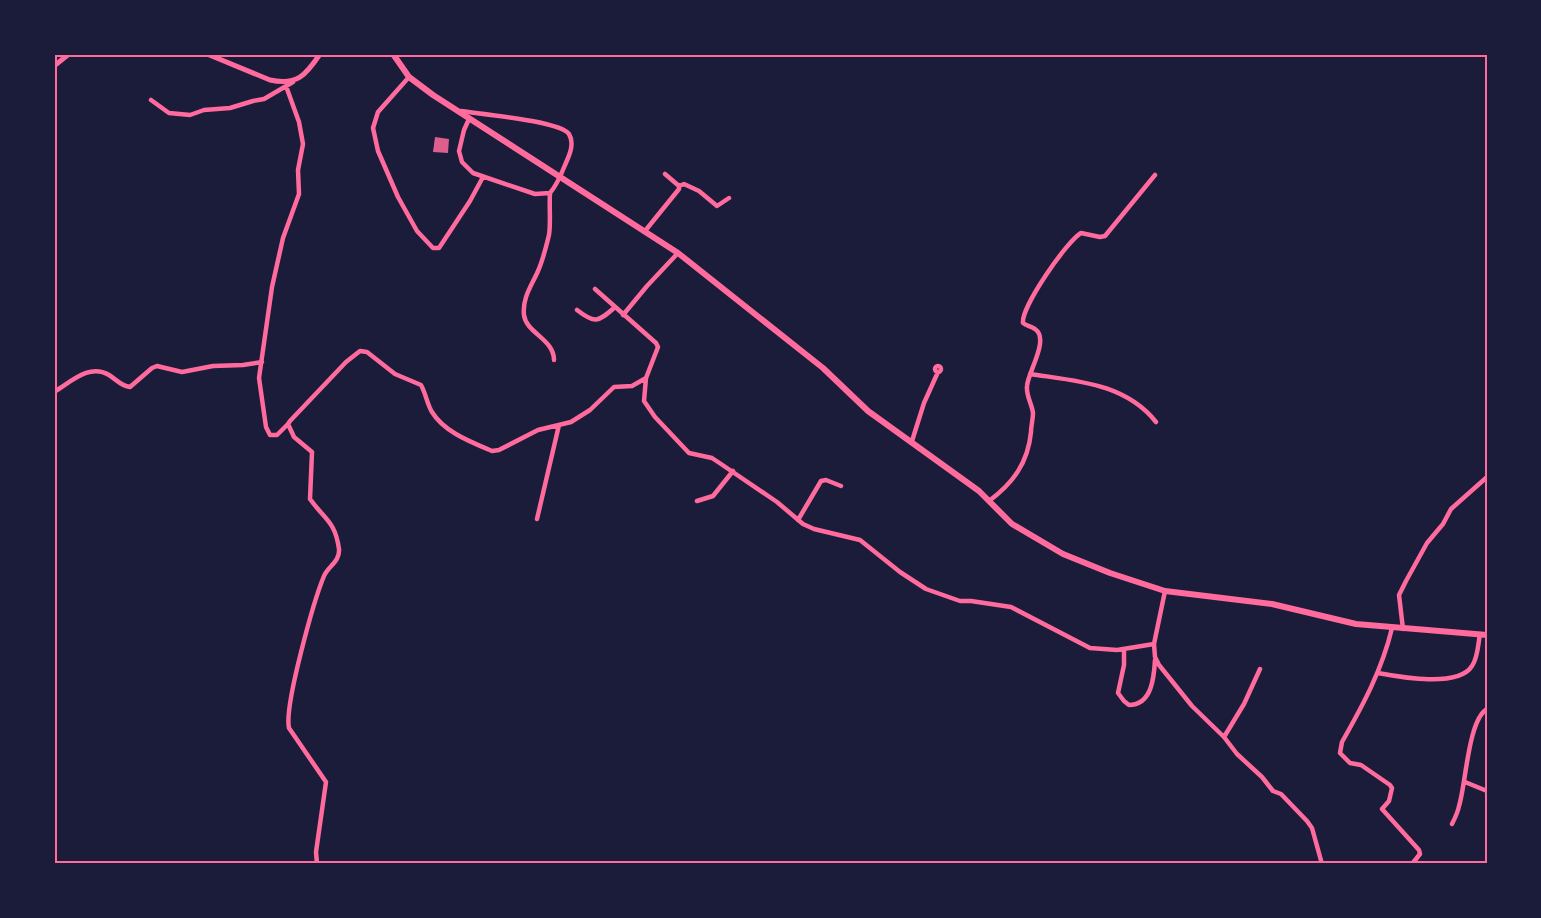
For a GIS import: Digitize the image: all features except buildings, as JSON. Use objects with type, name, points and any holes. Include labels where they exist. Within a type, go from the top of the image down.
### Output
[{"type":"main road","points":[[393,54],[409,77],[455,111],[678,253],[823,368],[868,411],[979,491],[1022,531],[1064,554],[1110,573],[1166,591],[1250,601],[1356,624],[1484,635]]},
{"type":"street","points":[[54,66],[69,54]]},
{"type":"street","points":[[207,54],[270,80],[281,83],[293,82]]},
{"type":"street","points":[[151,100],[169,112],[190,115],[204,110],[230,108],[253,100],[264,99],[305,73],[320,54]]},
{"type":"street","points":[[409,77],[378,112],[373,129],[378,151],[398,197],[417,231],[433,248],[439,248],[483,177]]},
{"type":"street","points":[[286,86],[292,99],[303,144],[298,180],[299,194],[284,238],[272,287],[262,362],[259,386],[267,432],[272,436],[277,435],[346,362],[357,352],[364,351],[395,374],[421,385],[429,408],[442,425],[492,451],[499,450],[538,430],[570,422],[590,410],[614,387],[632,386],[646,378]]},
{"type":"street","points":[[455,111],[554,126],[565,130],[571,138],[571,152],[550,193],[548,237],[538,272],[527,293],[524,314],[527,322],[548,344],[554,360]]},
{"type":"street","points":[[469,119],[460,141],[460,157],[473,173],[535,194],[550,193]]},
{"type":"street","points":[[665,174],[680,186]]},
{"type":"street","points":[[988,501],[1003,491],[1019,472],[1027,454],[1033,413],[1027,394],[1030,374],[1041,346],[1039,334],[1023,322],[1022,314],[1069,243],[1081,233],[1105,236],[1155,175]]},
{"type":"street","points":[[680,186],[684,184],[699,191],[717,206],[729,198]]},
{"type":"street","points":[[645,231],[680,189],[680,186]]},
{"type":"street","points":[[623,315],[678,253]]},
{"type":"street","points":[[595,290],[650,336],[658,347],[646,378],[644,401],[655,417],[689,453],[712,458],[814,529],[860,540],[926,589],[952,599],[1011,607],[1090,648],[1124,649],[1131,646],[1154,644]]},
{"type":"street","points":[[577,310],[588,319],[595,320],[602,318],[614,308]]},
{"type":"street","points":[[54,392],[87,372],[98,371],[108,374],[124,386],[130,387],[157,366],[182,372],[213,366],[262,362]]},
{"type":"street","points":[[912,441],[924,403],[938,372]]},
{"type":"street","points":[[1030,374],[1107,387],[1130,399],[1156,422]]},
{"type":"street","points":[[288,424],[294,437],[312,452],[310,499],[333,526],[339,553],[338,558],[324,575],[314,606],[292,688],[288,721],[289,728],[326,782],[316,852],[318,864]]},
{"type":"street","points":[[537,519],[559,425]]},
{"type":"street","points":[[697,501],[713,496],[733,471]]},
{"type":"street","points":[[1402,628],[1399,595],[1427,543],[1443,524],[1451,509],[1487,477]]},
{"type":"street","points":[[798,520],[821,481],[826,480],[841,486]]},
{"type":"street","points":[[1124,649],[1124,665],[1118,693],[1129,705],[1140,702],[1149,693],[1153,680],[1154,644],[1166,591]]},
{"type":"street","points":[[1392,628],[1378,673],[1342,742],[1340,753],[1350,763],[1361,765],[1392,788],[1389,801],[1382,809],[1419,850],[1420,854],[1412,864]]},
{"type":"street","points":[[1378,673],[1421,680],[1437,679],[1464,672],[1472,667],[1484,635]]},
{"type":"street","points":[[1155,657],[1192,706],[1224,737],[1237,754],[1307,821],[1312,828],[1322,864]]},
{"type":"street","points":[[1224,737],[1244,704],[1260,669]]},
{"type":"street","points":[[1452,824],[1460,806],[1475,729],[1482,712],[1487,709]]},
{"type":"street","points":[[1465,782],[1487,791]]}]
